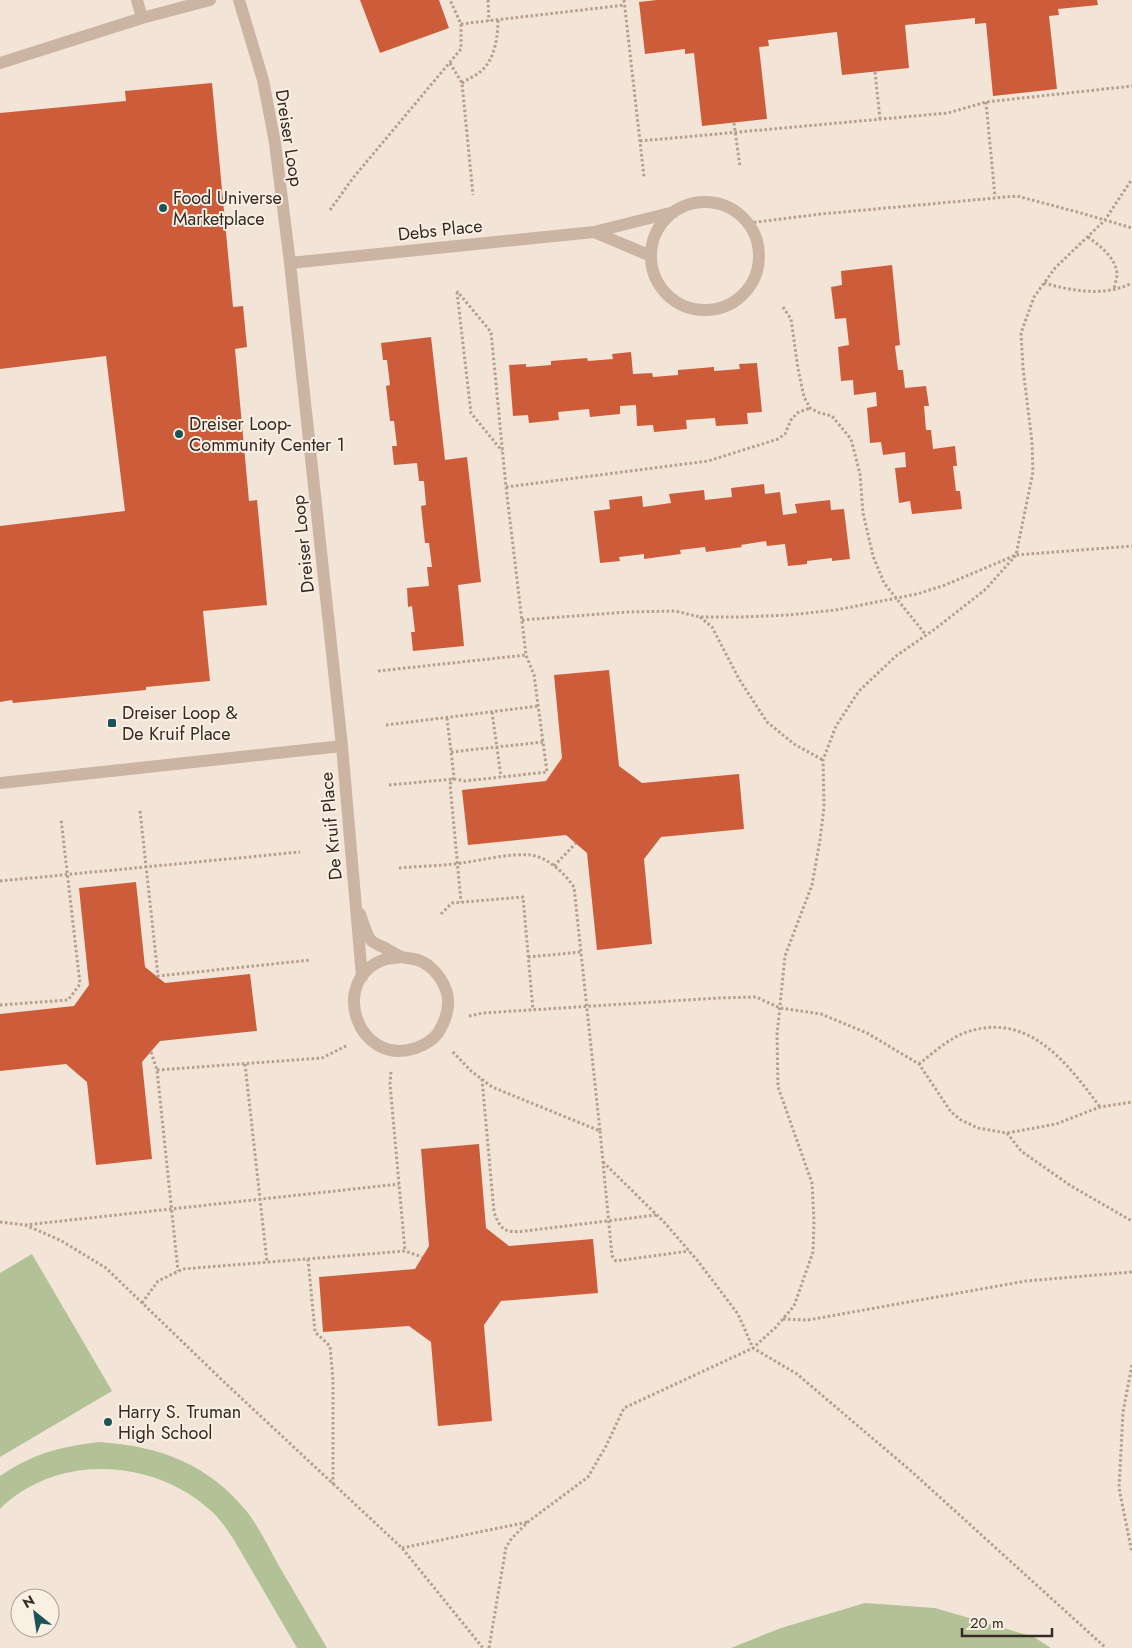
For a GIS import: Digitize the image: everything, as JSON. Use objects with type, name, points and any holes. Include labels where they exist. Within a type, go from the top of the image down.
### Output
[{"type":"street","points":[[137,0],[142,18]]},
{"type":"street","points":[[0,63],[142,18],[210,0]]},
{"type":"street","name":"Dreiser Loop","points":[[240,0],[263,80],[275,143],[290,263],[342,746]]},
{"type":"street","name":"Debs Place","points":[[290,263],[594,232],[674,212],[689,204],[706,202],[722,204],[737,211],[749,223],[757,238],[760,256],[757,275],[747,291],[732,303],[714,310],[696,309],[678,303],[664,291],[654,275],[651,256],[654,238],[662,223],[674,212]]},
{"type":"street","name":"Debs Place","points":[[594,232],[651,256]]},
{"type":"street","points":[[0,783],[342,746]]},
{"type":"street","name":"De Kruif Place","points":[[342,746],[362,977],[355,991],[353,1006],[357,1022],[366,1036]]},
{"type":"street","name":"De Kruif Place","points":[[355,902],[370,940],[401,957],[416,959],[429,966],[440,977],[446,991],[448,1006],[444,1022],[436,1035],[424,1045],[409,1050],[393,1050]]},
{"type":"street","points":[[362,977],[372,966],[386,959],[401,957]]},
{"type":"street","points":[[366,1036],[378,1045],[393,1050]]},
{"type":"path","points":[[330,210],[353,178],[461,50],[461,24],[450,0]]},
{"type":"path","points":[[488,0],[489,21]]},
{"type":"path","points":[[624,0],[644,176]]},
{"type":"path","points":[[461,24],[625,5]]},
{"type":"path","points":[[462,83],[482,71],[494,51],[498,34],[498,19]]},
{"type":"path","points":[[450,63],[462,83],[473,195]]},
{"type":"path","points":[[875,72],[880,119]]},
{"type":"path","points":[[640,141],[948,113],[986,102],[1132,86]]},
{"type":"path","points":[[1026,92],[1027,98]]},
{"type":"path","points":[[986,102],[996,198]]},
{"type":"path","points":[[734,122],[740,167]]},
{"type":"path","points":[[489,1648],[506,1548],[512,1538],[529,1522],[588,1477],[606,1446],[624,1408],[753,1348],[794,1306],[813,1252],[812,1183],[778,1087],[777,1035],[785,956],[812,884],[820,840],[824,807],[823,760],[836,726],[859,691],[896,656],[986,589],[1016,555],[1033,472],[1032,442],[1023,368],[1022,333],[1034,297],[1044,283],[1055,268],[1106,220],[1132,179]]},
{"type":"path","points":[[749,223],[1017,196],[1132,228]]},
{"type":"path","points":[[1088,237],[1112,259],[1117,273],[1114,289]]},
{"type":"path","points":[[1044,283],[1069,290],[1100,292],[1132,283]]},
{"type":"path","points":[[389,785],[547,772],[534,675],[526,655],[502,452],[491,332],[457,291],[471,413],[502,452]]},
{"type":"path","points":[[783,308],[791,319],[804,397],[810,408],[832,416],[851,439],[860,474],[864,513],[873,556],[884,583],[926,635]]},
{"type":"path","points":[[506,487],[708,461],[778,439],[785,434],[791,420],[797,413],[810,408]]},
{"type":"path","points":[[522,620],[627,612],[675,611],[700,617],[788,615],[836,610],[945,585],[1016,555],[1132,546]]},
{"type":"path","points":[[700,617],[712,627],[739,679],[767,722],[794,744],[823,760]]},
{"type":"path","points":[[378,671],[526,655]]},
{"type":"path","points":[[386,724],[538,706]]},
{"type":"path","points":[[492,712],[501,777]]},
{"type":"path","points":[[447,718],[454,779],[450,784],[461,902]]},
{"type":"path","points":[[451,752],[543,742]]},
{"type":"path","points":[[140,811],[158,976],[311,960]]},
{"type":"path","points":[[0,1005],[68,1000],[80,984],[61,819]]},
{"type":"path","points":[[554,866],[576,843]]},
{"type":"path","points":[[0,881],[300,852]]},
{"type":"path","points":[[400,868],[532,856],[544,860],[566,875],[574,887],[612,1256],[616,1262],[689,1251]]},
{"type":"path","points":[[441,914],[452,903],[523,897],[533,1010]]},
{"type":"path","points":[[528,956],[581,952]]},
{"type":"path","points":[[444,1022],[483,1013],[756,997],[780,1008],[821,1014],[867,1034],[918,1064],[951,1112],[961,1120],[978,1128],[1007,1133],[1056,1124],[1100,1107],[1132,1102]]},
{"type":"path","points":[[918,1064],[965,1032],[984,1028],[1003,1028],[1022,1032],[1035,1039],[1062,1060],[1100,1107]]},
{"type":"path","points":[[436,1035],[471,1071],[492,1086],[600,1131]]},
{"type":"path","points":[[157,1070],[322,1058],[366,1036]]},
{"type":"path","points":[[393,1050],[390,1084],[405,1251]]},
{"type":"path","points":[[151,1052],[157,1070],[170,1209],[178,1271]]},
{"type":"path","points":[[245,1064],[267,1262]]},
{"type":"path","points":[[482,1079],[494,1212],[498,1223],[505,1230],[512,1232],[657,1215]]},
{"type":"path","points":[[1007,1133],[1021,1151],[1064,1181],[1132,1221]]},
{"type":"path","points":[[603,1162],[657,1215],[714,1281],[738,1314],[753,1348],[797,1374],[911,1471],[1106,1648]]},
{"type":"path","points":[[0,1222],[25,1224],[399,1184]]},
{"type":"path","points":[[25,1224],[60,1240],[106,1268],[333,1485],[402,1548],[483,1648]]},
{"type":"path","points":[[142,1303],[158,1281],[183,1269],[405,1251],[422,1257]]},
{"type":"path","points":[[308,1259],[315,1332],[330,1346],[333,1380],[333,1485]]},
{"type":"path","points":[[783,1318],[808,1320],[1026,1281],[1132,1272]]},
{"type":"path","points":[[1132,1365],[1123,1412],[1119,1488],[1132,1553]]},
{"type":"path","points":[[402,1548],[529,1522]]},
{"type":"green space","points":[[32,1254],[112,1391],[0,1457],[0,1273]]},
{"type":"green space","points":[[99,1442],[121,1444],[163,1453],[200,1470],[233,1496],[248,1513],[327,1648],[297,1648],[234,1540],[220,1520],[187,1493],[161,1480],[133,1472],[105,1469],[76,1471],[48,1478],[23,1491],[0,1509],[0,1476],[12,1468],[47,1452]]},
{"type":"green space","points":[[865,1603],[935,1608],[1034,1637],[1051,1648],[731,1648],[781,1628]]},
{"type":"building","points":[[360,0],[439,0],[449,28],[380,53]]},
{"type":"building","points":[[657,0],[1097,0],[1098,5],[1058,9],[1059,15],[1049,16],[1057,89],[993,96],[986,23],[975,24],[975,18],[905,25],[909,68],[842,75],[837,32],[768,40],[769,46],[759,47],[767,119],[702,126],[694,53],[685,54],[685,49],[645,54],[639,2]]},
{"type":"building","name":"Dreiser Loop- Community Center 1","points":[[212,83],[233,307],[243,306],[247,347],[235,349],[249,501],[257,500],[267,605],[203,611],[210,681],[146,687],[146,690],[13,703],[12,700],[0,702],[0,526],[125,511],[106,356],[0,369],[0,113],[126,101],[125,91]]},
{"type":"building","points":[[892,265],[900,345],[895,346],[898,370],[903,370],[905,388],[926,386],[929,406],[924,406],[926,430],[931,430],[933,449],[955,446],[957,466],[953,466],[956,491],[960,491],[962,509],[912,514],[910,501],[899,503],[895,468],[906,467],[905,452],[883,455],[881,442],[870,443],[867,408],[877,406],[876,392],[854,395],[853,380],[841,381],[838,347],[849,345],[846,318],[835,319],[831,287],[842,285],[841,271]]},
{"type":"building","points":[[431,337],[445,460],[467,457],[481,582],[458,585],[464,646],[413,651],[411,632],[415,632],[412,606],[408,607],[407,588],[429,586],[427,567],[432,567],[429,543],[425,543],[421,506],[426,505],[424,481],[419,481],[417,463],[394,465],[392,446],[397,446],[394,421],[390,421],[386,386],[390,385],[387,360],[383,360],[381,343]]},
{"type":"building","points":[[631,352],[633,374],[652,373],[653,377],[678,375],[678,370],[714,367],[714,371],[740,369],[739,364],[757,363],[762,412],[747,413],[748,424],[716,426],[715,418],[686,420],[687,429],[654,432],[653,425],[637,426],[636,405],[620,406],[620,414],[590,417],[589,409],[558,412],[559,420],[529,423],[528,415],[513,416],[509,365],[526,364],[526,367],[551,365],[551,361],[587,358],[588,361],[613,359],[612,354]]},
{"type":"building","points":[[764,484],[765,494],[780,492],[783,515],[797,513],[795,504],[830,500],[831,510],[844,509],[850,559],[832,561],[832,558],[807,561],[807,564],[788,566],[785,544],[767,546],[766,541],[741,545],[742,547],[706,552],[705,547],[680,550],[681,554],[644,559],[644,554],[619,557],[620,561],[600,563],[594,511],[610,509],[609,500],[642,496],[643,507],[671,503],[669,494],[704,490],[705,500],[732,497],[731,488]]},
{"type":"building","points":[[609,670],[619,766],[642,783],[739,774],[744,829],[661,837],[644,859],[652,944],[597,950],[587,853],[566,835],[468,845],[462,790],[546,781],[562,758],[554,675]]},
{"type":"building","points":[[136,882],[145,967],[165,983],[250,974],[257,1031],[160,1041],[142,1062],[152,1159],[96,1165],[87,1082],[66,1064],[0,1071],[0,1014],[74,1006],[89,985],[79,888]]},
{"type":"building","points":[[479,1144],[486,1228],[509,1246],[593,1239],[598,1293],[501,1301],[484,1325],[492,1421],[438,1426],[431,1342],[409,1326],[323,1332],[319,1277],[415,1269],[429,1246],[421,1149]]},
{"type":"place","name":"Food Universe Marketplace","points":[[163,208]]},
{"type":"place","name":"Dreiser Loop- Community Center 1","points":[[179,434]]},
{"type":"place","name":"Dreiser Loop & De Kruif Place","points":[[112,723]]},
{"type":"place","name":"Harry S. Truman High School","points":[[108,1422]]}]
